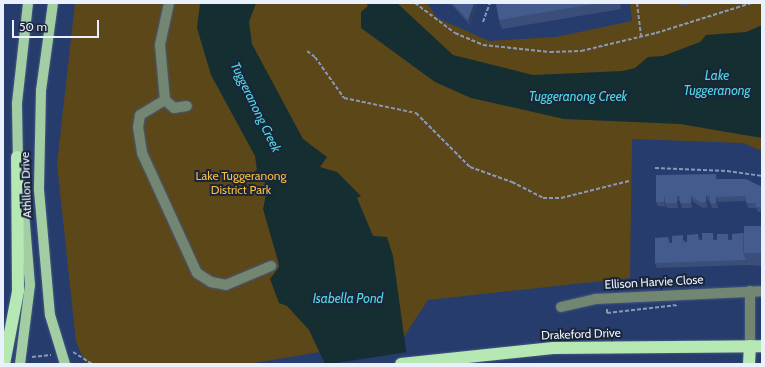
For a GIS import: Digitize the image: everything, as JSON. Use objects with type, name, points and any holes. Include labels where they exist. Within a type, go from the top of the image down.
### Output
[{"type":"highway","points":[[4,364],[18,291],[17,157]]},
{"type":"highway","points":[[750,346],[750,364]]},
{"type":"highway","name":"Drakeford Drive","points":[[406,363],[553,348],[762,346]]},
{"type":"main road","name":"Athllon Drive","points":[[21,359],[30,285],[17,157],[17,102],[28,3]]},
{"type":"main road","name":"Athllon Drive","points":[[53,3],[38,141],[46,280],[60,352],[64,364]]},
{"type":"street","points":[[169,3],[160,45],[165,100],[174,108],[187,106]]},
{"type":"street","points":[[165,100],[140,114],[138,127],[142,153],[197,273],[211,282],[226,285],[271,266]]},
{"type":"street","points":[[750,291],[750,346]]},
{"type":"street","name":"Ellison Harvie Close","points":[[561,307],[594,298],[762,291]]},
{"type":"path","points":[[415,3],[455,33],[483,45],[516,50],[581,51],[641,36],[751,3]]},
{"type":"path","points":[[483,22],[490,3]]},
{"type":"path","points":[[637,3],[641,36]]},
{"type":"path","points":[[306,52],[315,57],[344,98],[416,114],[470,167],[512,182],[543,198],[560,198],[629,181]]},
{"type":"path","points":[[655,168],[727,171],[762,176]]},
{"type":"path","points":[[21,359],[40,358],[60,352],[74,352],[92,364]]},
{"type":"green space","name":"Lake Tuggeranong District Park","points":[[75,3],[427,3],[437,18],[489,41],[556,37],[632,21],[630,3],[762,3],[762,151],[743,143],[632,139],[630,278],[428,300],[403,338],[248,364],[86,364],[76,342],[57,164]]},
{"type":"water","points":[[200,3],[256,3],[249,22],[252,44],[303,139],[327,157],[320,167],[337,172],[361,196],[357,198],[373,236],[387,237],[393,256],[408,364],[325,364],[309,330],[287,306],[279,303],[270,279],[279,267],[278,261],[263,209],[268,185],[258,177],[255,156],[211,75],[197,28]]},
{"type":"water","name":"Lake Tuggeranong","points":[[366,3],[397,3],[453,55],[533,75],[623,71],[635,68],[648,57],[663,56],[700,42],[706,35],[746,32],[762,25],[762,138],[680,124],[564,119],[471,98],[435,82],[361,28],[361,12],[368,6]]},
{"type":"pier","points":[[408,352],[410,364],[329,364]]},
{"type":"building","points":[[452,3],[474,3],[468,20]]},
{"type":"building","points":[[496,3],[600,3],[499,20]]},
{"type":"building","points":[[716,174],[716,179],[746,179],[762,186],[762,207],[756,207],[756,203],[746,203],[746,196],[716,197],[716,203],[710,203],[710,196],[706,196],[706,202],[701,203],[691,196],[691,203],[680,203],[680,196],[677,196],[677,203],[665,203],[665,196],[664,202],[656,202],[656,175]]},
{"type":"building","points":[[744,226],[762,226],[762,253],[744,253]]},
{"type":"building","points":[[702,233],[713,233],[713,240],[717,240],[717,234],[728,234],[728,240],[732,240],[732,234],[743,233],[743,253],[746,260],[655,263],[655,238],[668,237],[669,243],[672,243],[672,236],[683,235],[683,242],[687,242],[687,235],[698,234],[698,240],[702,240]]},
{"type":"water label","name":"Tuggeranong Creek","points":[[578,96]]},
{"type":"water label","name":"Tuggeranong Creek","points":[[256,107]]},
{"type":"water label","name":"Isabella Pond","points":[[348,298]]}]
